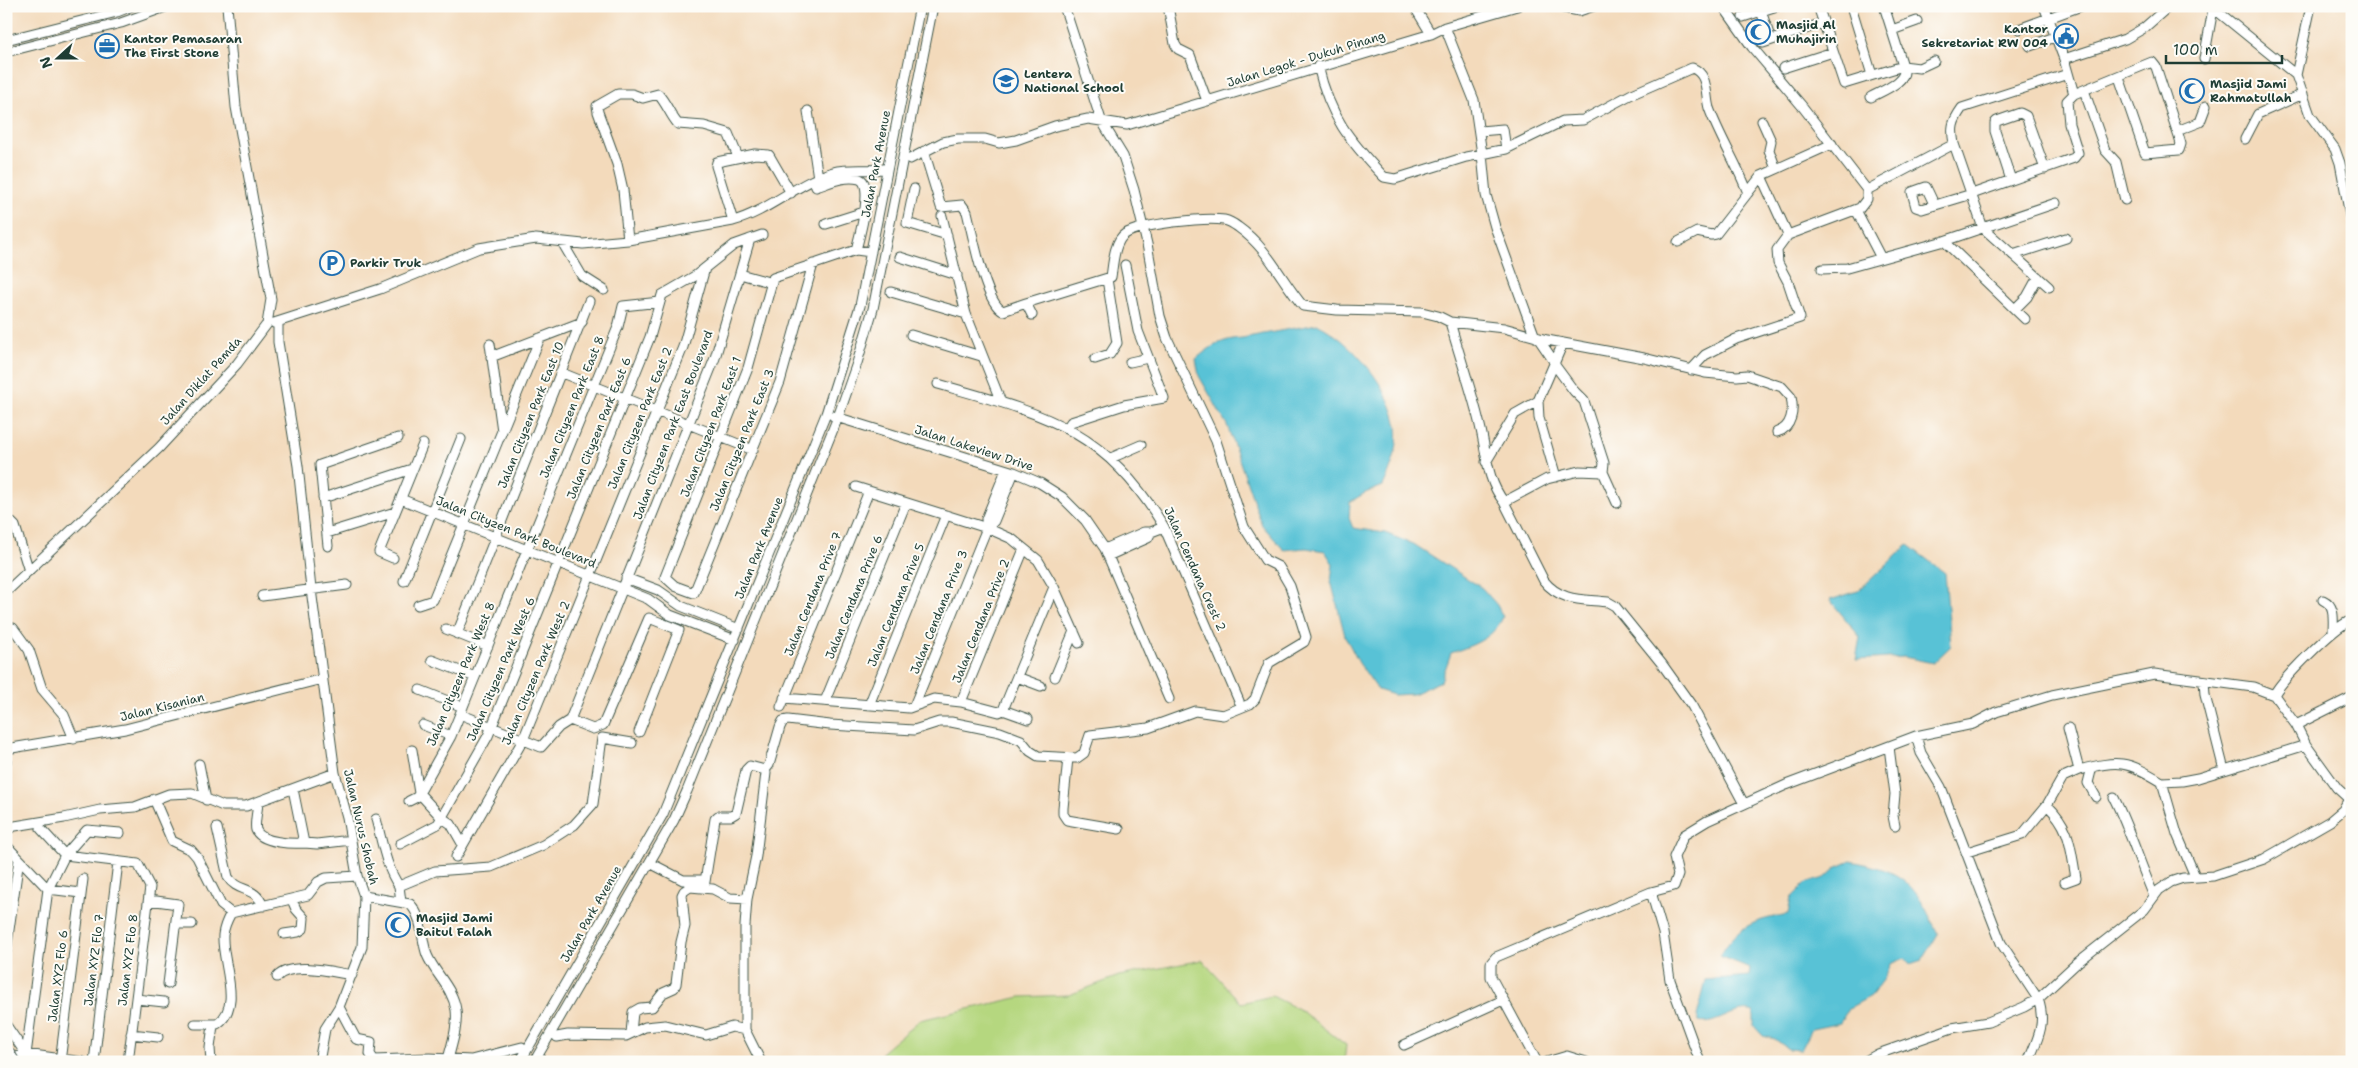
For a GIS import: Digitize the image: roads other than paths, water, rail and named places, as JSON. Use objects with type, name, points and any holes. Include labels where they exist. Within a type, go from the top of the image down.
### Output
[{"type":"street","points":[[6,40],[117,12],[132,6]]},
{"type":"street","points":[[6,52],[121,23],[168,6]]},
{"type":"street","name":"Jalan Diklat Pemda","points":[[6,592],[159,448],[237,364],[267,324],[271,299],[237,115],[227,6]]},
{"type":"street","name":"Jalan Park Avenue","points":[[520,1062],[663,814],[826,414],[860,306],[920,6]]},
{"type":"street","name":"Jalan Park Avenue","points":[[534,1062],[650,863],[687,792],[838,418],[872,309],[933,6]]},
{"type":"street","points":[[764,770],[769,765],[780,727],[783,721],[788,720],[830,725],[914,730],[939,722],[951,722],[1000,732],[1021,740],[1030,751],[1038,756],[1080,757],[1090,735],[1148,728],[1195,711],[1223,715],[1250,704],[1255,699],[1269,663],[1304,642],[1306,637],[1290,586],[1279,567],[1265,560],[1244,527],[1216,441],[1167,338],[1160,316],[1144,228],[1123,156],[1101,120],[1064,6]]},
{"type":"street","points":[[1168,6],[1175,44],[1178,49],[1190,56],[1207,101]]},
{"type":"street","points":[[1414,6],[1431,34]]},
{"type":"street","name":"Jalan Legok - Dukuh Pinang","points":[[910,159],[943,142],[958,139],[985,139],[999,142],[1016,140],[1080,120],[1101,120],[1118,125],[1127,125],[1258,87],[1318,66],[1431,34],[1445,27],[1517,6]]},
{"type":"street","points":[[1554,6],[1579,11],[1594,6]]},
{"type":"street","points":[[1691,370],[1705,355],[1736,339],[1800,318],[1788,282],[1776,255],[1776,250],[1788,235],[1856,210],[1865,204],[1867,190],[1832,144],[1752,47],[1724,6]]},
{"type":"street","points":[[1743,17],[1777,6]]},
{"type":"street","points":[[1818,6],[1844,84],[1903,66],[1919,68],[1934,61]]},
{"type":"street","points":[[1851,6],[1872,75]]},
{"type":"street","points":[[1872,97],[1902,78],[1905,73],[1884,6]]},
{"type":"street","points":[[2044,6],[2064,58],[2074,94]]},
{"type":"street","points":[[2064,58],[2125,39],[2144,28],[2159,10],[2169,6]]},
{"type":"street","points":[[2296,75],[2311,6]]},
{"type":"street","points":[[2019,29],[2078,7]]},
{"type":"street","points":[[2204,58],[2212,8],[2296,75],[2315,123],[2335,148],[2340,163],[2352,226]]},
{"type":"street","points":[[1761,12],[1767,42],[1823,23]]},
{"type":"street","points":[[1892,30],[1917,21]]},
{"type":"street","points":[[1445,27],[1474,100],[1480,131],[1486,195],[1495,227],[1536,337],[1587,408],[1604,463],[1603,472],[1617,503]]},
{"type":"street","points":[[2030,46],[2055,37]]},
{"type":"street","points":[[1783,68],[1833,52]]},
{"type":"street","points":[[1934,204],[1972,194],[2074,158],[2078,153],[2067,110],[2067,101],[2074,94],[2152,62],[2181,144],[2179,150],[2145,153],[2119,77]]},
{"type":"street","points":[[1318,66],[1332,112],[1348,137],[1384,177],[1395,179],[1466,157],[1506,149],[1563,121],[1583,120],[1630,95],[1692,68],[1700,72],[1704,78],[1710,110],[1748,193]]},
{"type":"street","points":[[2049,287],[1983,228],[1954,144],[1951,128],[1953,120],[1962,108],[2068,74]]},
{"type":"street","points":[[2084,90],[2105,150],[2116,162],[2125,200]]},
{"type":"street","points":[[628,240],[623,190],[617,164],[598,112],[598,106],[601,102],[618,94],[632,94],[643,98],[658,94],[668,105],[678,124],[704,126],[728,133],[738,157]]},
{"type":"street","points":[[2245,138],[2258,114],[2303,94]]},
{"type":"street","points":[[2177,131],[2200,122],[2206,106]]},
{"type":"street","points":[[808,111],[817,182]]},
{"type":"street","points":[[2011,180],[1994,126],[1997,121],[2020,113],[2026,116],[2045,169]]},
{"type":"street","points":[[1762,122],[1771,141],[1768,149],[1776,169]]},
{"type":"street","points":[[1480,131],[1503,129],[1506,149]]},
{"type":"street","points":[[1678,242],[1697,232],[1711,235],[1716,234],[1761,176],[1832,144]]},
{"type":"street","points":[[1867,190],[1954,144]]},
{"type":"street","points":[[924,152],[941,207],[962,205],[967,212],[991,299],[997,308],[1003,311],[1107,280],[1111,277],[1120,240],[1126,234],[1144,228],[1190,220],[1224,220],[1238,227],[1264,251],[1304,306],[1337,310],[1422,312],[1438,316],[1450,322],[1504,328],[1536,337],[1644,358],[1691,370],[1737,376],[1746,375],[1785,389],[1792,400],[1791,419],[1784,429],[1777,432]]},
{"type":"street","points":[[733,221],[716,166],[717,162],[755,154],[769,155],[790,193]]},
{"type":"street","points":[[267,324],[380,289],[479,248],[536,239],[583,244],[628,240],[733,221],[750,216],[790,193],[817,182],[834,172],[883,169]]},
{"type":"street","points":[[1761,176],[1788,235]]},
{"type":"street","points":[[817,182],[860,178],[863,181],[867,194],[856,250]]},
{"type":"street","points":[[914,189],[907,222],[946,235]]},
{"type":"street","points":[[1822,269],[1847,268],[1944,241],[2056,203]]},
{"type":"street","points":[[1856,210],[1881,258]]},
{"type":"street","points":[[826,224],[864,212]]},
{"type":"street","points":[[942,216],[966,314],[981,356],[1001,402]]},
{"type":"street","points":[[660,302],[662,295],[705,268],[734,244],[762,235]]},
{"type":"street","points":[[2013,255],[2066,238]]},
{"type":"street","name":"Jalan Cityzen Park East Boulevard","points":[[570,720],[715,358],[750,239]]},
{"type":"street","points":[[1944,241],[2025,319]]},
{"type":"street","points":[[562,242],[582,276],[604,290]]},
{"type":"street","points":[[740,274],[772,283],[773,278],[856,250],[871,252]]},
{"type":"street","points":[[900,257],[957,275]]},
{"type":"street","name":"Jalan Cityzen Park East 3","points":[[694,593],[780,382],[813,264]]},
{"type":"street","points":[[1067,428],[1071,422],[1115,408],[1164,398],[1138,331],[1125,265]]},
{"type":"street","name":"Jalan Cityzen Park East 2","points":[[590,576],[683,347],[705,268]]},
{"type":"street","points":[[2015,309],[2027,297],[2038,277]]},
{"type":"street","points":[[1095,359],[1110,354],[1117,343],[1107,280]]},
{"type":"street","name":"Jalan Cityzen Park East 1","points":[[694,593],[675,586],[665,577],[748,368],[772,283]]},
{"type":"street","points":[[891,292],[966,314]]},
{"type":"street","name":"Jalan Cityzen Park East 10","points":[[456,634],[562,373],[589,301]]},
{"type":"street","name":"Jalan Cityzen Park East 8","points":[[527,550],[618,327],[623,306],[660,302]]},
{"type":"street","name":"Jalan Cityzen Park East 6","points":[[558,563],[650,337],[660,302]]},
{"type":"street","points":[[1026,303],[1032,315]]},
{"type":"street","points":[[860,306],[872,309]]},
{"type":"street","name":"Jalan Nurus Shobah","points":[[278,322],[278,342],[298,466],[311,589],[335,773],[347,817],[358,876],[364,896],[362,947],[339,1007],[326,1028],[319,1062]]},
{"type":"street","points":[[491,357],[582,322]]},
{"type":"street","points":[[1450,322],[1481,431],[1486,462],[1494,487],[1504,502],[1544,581],[1552,592],[1562,597],[1608,602],[1615,606],[1662,664],[1692,706],[1744,804]]},
{"type":"street","points":[[911,335],[981,356]]},
{"type":"street","points":[[418,605],[433,600],[540,338]]},
{"type":"street","points":[[1556,477],[1539,418],[1538,401],[1563,343]]},
{"type":"street","points":[[490,344],[502,431]]},
{"type":"street","points":[[1130,362],[1148,358]]},
{"type":"street","points":[[562,373],[752,450]]},
{"type":"street","name":"Jalan Cendana Crest 2","points":[[938,384],[1031,412],[1067,428],[1111,458],[1130,477],[1148,500],[1164,527],[1239,701]]},
{"type":"street","points":[[1486,462],[1515,414],[1538,401]]},
{"type":"street","name":"Jalan Lakeview Drive","points":[[826,414],[1010,471],[1040,483],[1062,497],[1085,520],[1106,552],[1169,699]]},
{"type":"street","points":[[328,546],[320,465],[398,438]]},
{"type":"street","points":[[404,580],[461,439]]},
{"type":"street","points":[[393,558],[380,552],[422,444]]},
{"type":"street","points":[[1111,458],[1140,445]]},
{"type":"street","points":[[324,498],[412,469]]},
{"type":"street","name":"Jalan Cendana Prive 3","points":[[914,706],[987,528],[994,521],[1000,495],[1010,471]]},
{"type":"street","points":[[1504,502],[1532,486],[1556,477],[1579,471],[1603,472]]},
{"type":"street","points":[[856,487],[987,528],[1012,539],[1038,560],[1054,587],[1079,642]]},
{"type":"street","name":"Jalan Cendana Prive 7","points":[[825,701],[783,702],[869,491]]},
{"type":"street","name":"Jalan Cityzen Park Boulevard","points":[[401,498],[648,599],[670,615],[735,640]]},
{"type":"street","name":"Jalan Cendana Prive 6","points":[[825,701],[906,503]]},
{"type":"street","points":[[327,533],[395,512]]},
{"type":"street","name":"Jalan Cendana Prive 5","points":[[869,705],[946,516]]},
{"type":"street","points":[[9,520],[15,526],[29,571]]},
{"type":"street","points":[[1106,552],[1131,542],[1144,532],[1151,532],[1164,527]]},
{"type":"street","name":"Jalan Cendana Prive 2","points":[[961,702],[1024,549]]},
{"type":"street","name":"Jalan Cityzen Park West 8","points":[[409,800],[417,798],[451,736],[527,550]]},
{"type":"street","name":"Jalan Cityzen Park West 6","points":[[400,844],[438,824],[442,817],[492,727],[558,563]]},
{"type":"street","name":"Jalan Cityzen Park West 2","points":[[456,857],[523,740],[590,576]]},
{"type":"street","points":[[626,578],[658,590],[680,606],[739,629]]},
{"type":"street","points":[[262,596],[347,585]]},
{"type":"street","points":[[1003,710],[1054,587]]},
{"type":"street","points":[[2323,600],[2330,604],[2333,610],[2333,632]]},
{"type":"street","points":[[420,690],[492,727],[541,747],[559,727],[570,720],[593,728],[603,725],[649,618],[679,630],[638,732]]},
{"type":"street","points":[[2274,695],[2280,683],[2333,632],[2350,621]]},
{"type":"street","points":[[13,628],[29,650],[42,689],[64,715],[74,740]]},
{"type":"street","points":[[446,629],[488,646]]},
{"type":"street","points":[[1055,677],[1074,631]]},
{"type":"street","points":[[432,660],[475,678]]},
{"type":"street","points":[[1537,1062],[1490,972],[1491,963],[1496,957],[1651,892],[1667,889],[1677,883],[1678,875],[1674,857],[1684,834],[1744,804],[1821,771],[1916,736],[1973,724],[1996,712],[2052,695],[2154,674],[2253,687],[2274,695],[2296,725],[2306,745],[2338,788],[2350,799],[2352,814]]},
{"type":"street","points":[[1017,677],[1041,686]]},
{"type":"street","name":"Jalan Kisanian","points":[[6,749],[74,740],[125,729],[322,679]]},
{"type":"street","points":[[2204,682],[2205,695],[2224,770]]},
{"type":"street","points":[[713,694],[725,699]]},
{"type":"street","points":[[2296,725],[2352,697]]},
{"type":"street","points":[[825,701],[909,708],[934,698],[961,702],[999,712],[1003,710],[1028,719]]},
{"type":"street","points":[[423,725],[451,736]]},
{"type":"street","points":[[2068,728],[2079,770]]},
{"type":"street","points":[[1916,736],[1921,753],[1941,787],[2002,943],[2038,1000],[2041,1008],[2042,1026],[2028,1062]]},
{"type":"street","points":[[399,886],[435,871],[491,867],[544,845],[574,825],[593,804],[602,738],[632,743]]},
{"type":"street","points":[[1967,852],[2022,835],[2047,805],[2065,775],[2079,770],[2105,763],[2122,763],[2147,772],[2162,782],[2182,781],[2306,745]]},
{"type":"street","points":[[1889,747],[1895,794],[1893,816],[1895,826]]},
{"type":"street","points":[[412,750],[420,793],[451,824],[463,846]]},
{"type":"street","points":[[1068,758],[1063,808],[1067,820],[1120,829]]},
{"type":"street","points":[[198,764],[206,800]]},
{"type":"street","points":[[705,884],[714,819],[718,816],[732,816],[736,813],[746,770],[750,766],[764,770]]},
{"type":"street","points":[[2092,767],[2088,783],[2096,796]]},
{"type":"street","points":[[762,1062],[745,1030],[747,899],[756,856],[766,774],[764,770]]},
{"type":"street","points":[[6,830],[15,826],[100,810],[135,807],[169,794],[192,793],[222,806],[246,806],[335,773]]},
{"type":"street","points":[[2162,782],[2177,834],[2195,876]]},
{"type":"street","points":[[293,789],[304,843]]},
{"type":"street","points":[[2114,798],[2129,829],[2138,860],[2154,896]]},
{"type":"street","points":[[1864,1062],[1878,1054],[1952,1028],[1988,1022],[2038,1000],[2078,962],[2144,910],[2154,896],[2171,882],[2195,876],[2213,876],[2264,859],[2330,821],[2343,810],[2350,799]]},
{"type":"street","points":[[154,800],[172,840],[191,850],[197,857],[221,905],[231,913]]},
{"type":"street","points":[[258,802],[256,829],[258,833],[280,844],[317,844],[351,840]]},
{"type":"street","points":[[2047,805],[2064,823],[2068,838],[2076,878],[2065,882]]},
{"type":"street","points":[[376,820],[394,879],[399,886],[400,902]]},
{"type":"street","points":[[41,828],[64,855],[118,862]]},
{"type":"street","points":[[217,828],[228,877],[232,883],[256,894],[262,906]]},
{"type":"street","points":[[25,1058],[48,889],[64,855],[87,830],[120,834]]},
{"type":"street","points":[[6,845],[48,889],[82,894]]},
{"type":"street","points":[[6,951],[19,858]]},
{"type":"street","name":"Jalan XYZ Flo 8","points":[[118,862],[138,864],[150,887],[128,1062]]},
{"type":"street","name":"Jalan XYZ Flo 7","points":[[94,1062],[118,862]]},
{"type":"street","points":[[650,863],[683,880],[705,884],[730,898],[747,899]]},
{"type":"street","points":[[195,1024],[213,1025],[226,1016],[231,1001],[223,936],[225,924],[231,913],[308,895],[322,880],[358,876]]},
{"type":"street","name":"Jalan XYZ Flo 6","points":[[60,1060],[83,879]]},
{"type":"street","points":[[631,1033],[633,1012],[640,1008],[652,1007],[663,993],[674,988],[676,984],[685,926],[682,895],[690,887],[705,884]]},
{"type":"street","points":[[1651,892],[1663,933],[1670,980],[1700,1062]]},
{"type":"street","points":[[364,896],[410,904],[417,913],[428,956],[449,988],[454,1000],[456,1011],[455,1028],[448,1059]]},
{"type":"street","points":[[149,900],[178,904],[168,984]]},
{"type":"street","points":[[284,934],[298,932],[303,929],[304,918],[296,909],[292,900]]},
{"type":"street","points":[[613,900],[624,907]]},
{"type":"street","points":[[176,924],[192,924]]},
{"type":"street","points":[[277,977],[283,972],[307,969],[352,976]]},
{"type":"street","points":[[136,999],[164,1002]]},
{"type":"street","points":[[1404,1045],[1503,1000]]},
{"type":"street","points":[[339,1007],[356,1039],[371,1042],[370,1054],[374,1060],[471,1060],[522,1047]]},
{"type":"street","points":[[6,1025],[25,1058]]},
{"type":"street","points":[[211,1062],[210,1048],[213,1025]]},
{"type":"street","points":[[556,1037],[568,1035],[626,1036],[645,1027],[665,1025],[706,1035],[732,1027],[745,1030]]},
{"type":"street","points":[[131,1034],[158,1038]]},
{"type":"street","points":[[7,1053],[25,1058],[83,1062]]},
{"type":"street","points":[[7,1053],[15,1062]]},
{"type":"street","points":[[1547,1062],[1567,1056],[1586,1062]]},
{"type":"water","points":[[1317,324],[1343,342],[1368,367],[1387,397],[1397,427],[1396,450],[1383,486],[1365,493],[1350,502],[1349,518],[1353,528],[1385,533],[1415,545],[1482,588],[1497,605],[1503,617],[1499,625],[1488,636],[1451,653],[1441,681],[1413,694],[1394,695],[1378,690],[1359,663],[1345,636],[1331,581],[1333,564],[1325,551],[1306,548],[1284,550],[1262,525],[1227,425],[1199,376],[1196,359],[1217,344],[1228,340]]},
{"type":"water","points":[[1908,545],[1945,573],[1951,646],[1933,663],[1904,657],[1856,660],[1860,637],[1830,600],[1858,591]]},
{"type":"water","points":[[1851,861],[1877,867],[1892,873],[1908,884],[1920,899],[1938,934],[1922,960],[1910,964],[1905,958],[1891,964],[1884,979],[1871,996],[1849,1008],[1840,1023],[1812,1029],[1801,1050],[1788,1049],[1775,1039],[1763,1036],[1754,1026],[1754,1012],[1740,1011],[1712,1022],[1699,1022],[1697,1016],[1706,980],[1749,976],[1750,968],[1720,956],[1734,937],[1741,930],[1757,922],[1788,914],[1791,898],[1806,883],[1825,878],[1837,867]]},
{"type":"place","name":"Masjid Al Muhajirin","points":[[1758,32]]},
{"type":"place","name":"Kantor Sekretariat RW 004","points":[[2066,36]]},
{"type":"place","name":"Kantor Pemasaran The First Stone","points":[[107,46]]},
{"type":"place","name":"Lentera National School","points":[[1006,81]]},
{"type":"place","name":"Masjid Jami Rahmatullah","points":[[2192,91]]},
{"type":"place","name":"Parkir Truk","points":[[332,263]]},
{"type":"place","name":"Masjid Jami Baitul Falah","points":[[398,925]]}]
